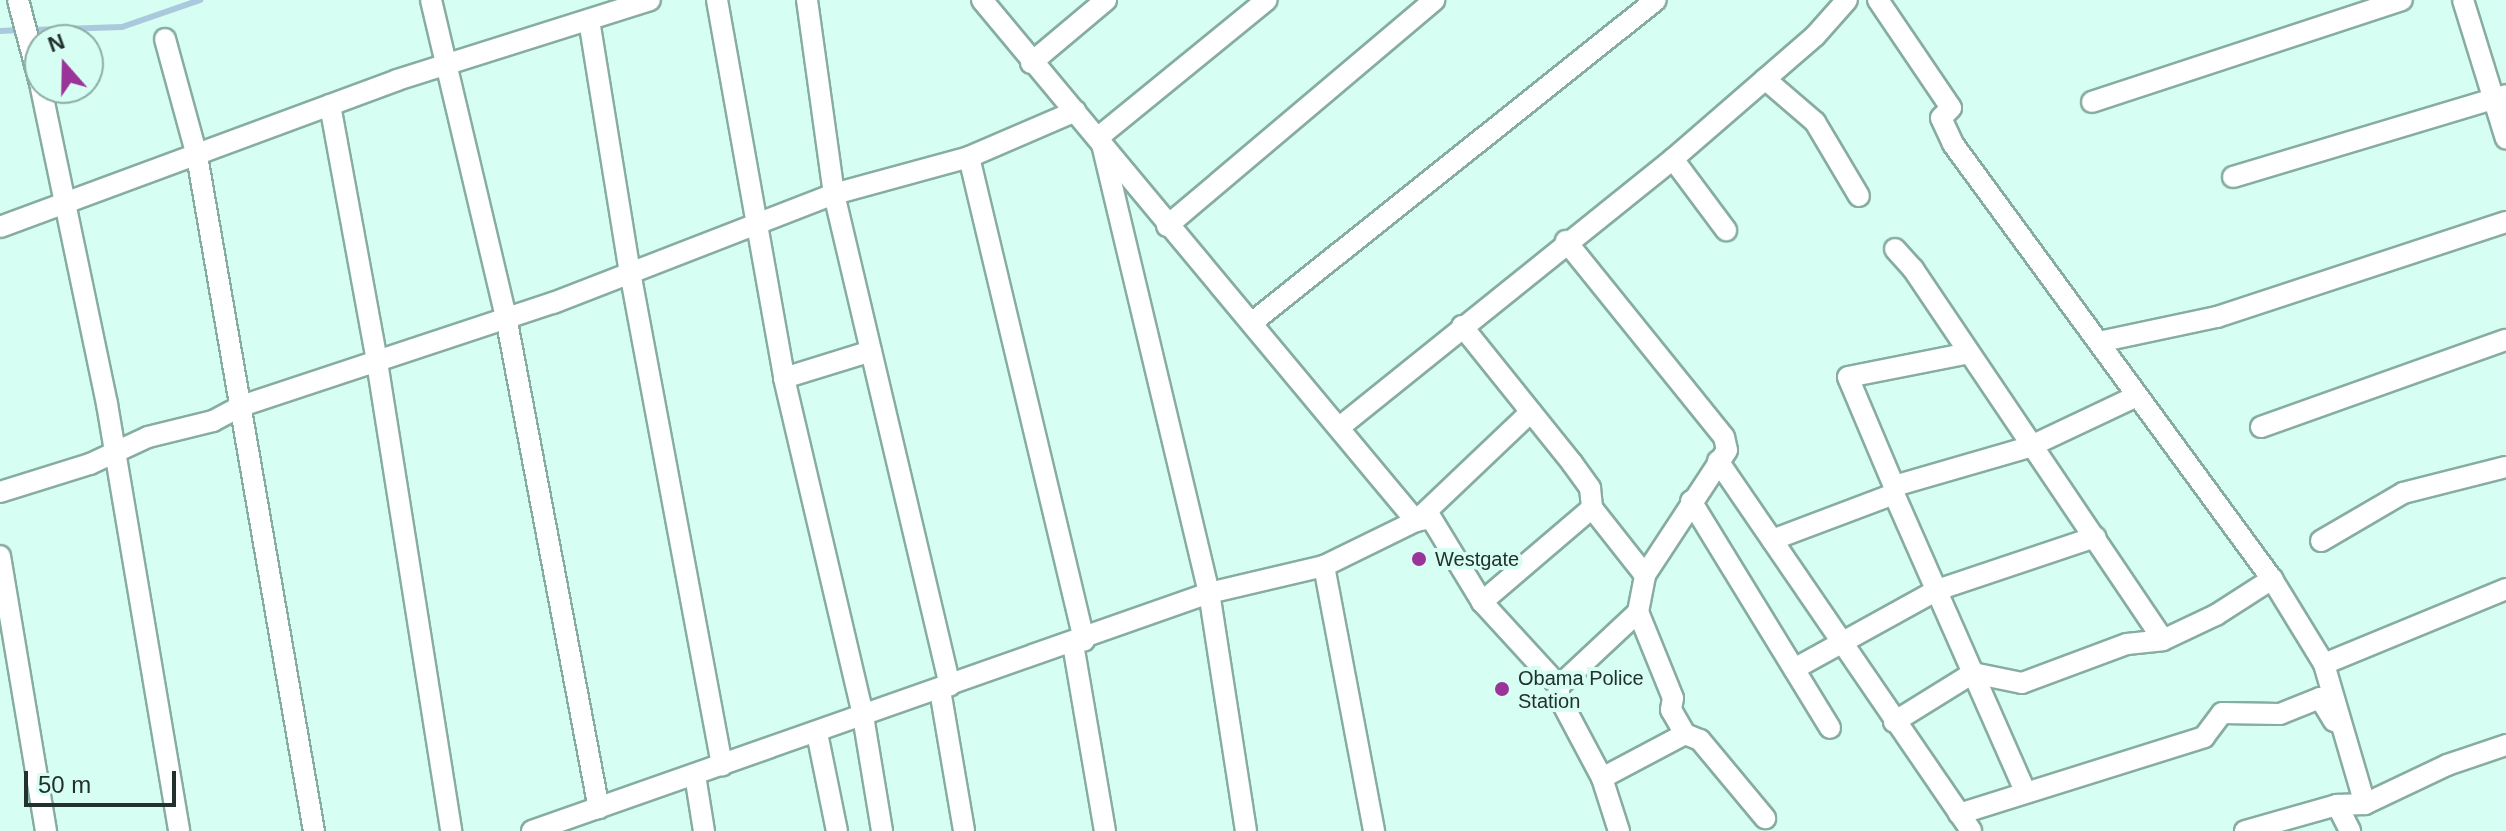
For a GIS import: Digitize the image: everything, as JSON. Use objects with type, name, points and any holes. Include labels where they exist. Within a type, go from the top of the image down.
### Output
[{"type":"street","points":[[431,0],[449,63],[506,317],[599,808]]},
{"type":"street","points":[[0,227],[449,63],[650,0]]},
{"type":"street","points":[[717,0],[784,378],[863,716],[882,831]]},
{"type":"street","points":[[807,0],[834,194],[945,688],[964,831]]},
{"type":"street","points":[[982,0],[1031,63],[1100,136],[1167,226],[1254,321],[1416,521]]},
{"type":"street","points":[[1031,63],[1106,0]]},
{"type":"street","points":[[1100,136],[1267,0]]},
{"type":"street","points":[[1167,226],[1434,0]]},
{"type":"street","points":[[1254,321],[1656,0]]},
{"type":"street","points":[[1341,426],[1566,241],[1673,159],[1765,79],[1847,0]]},
{"type":"street","points":[[1878,0],[1951,108],[1941,118],[1953,144],[2272,579],[2324,664],[2356,757],[2365,804]]},
{"type":"street","points":[[2092,102],[2402,0]]},
{"type":"street","points":[[2463,0],[2499,97],[2506,139]]},
{"type":"street","points":[[589,20],[630,272],[722,765]]},
{"type":"street","points":[[165,39],[197,156],[314,831]]},
{"type":"street","points":[[1765,79],[1815,122],[1859,196]]},
{"type":"street","points":[[2233,177],[2499,97]]},
{"type":"street","points":[[45,104],[114,451],[179,831]]},
{"type":"street","points":[[330,105],[377,362],[451,831]]},
{"type":"street","points":[[0,492],[148,437],[213,421],[241,406],[506,317],[755,227],[834,194],[969,157],[1076,111]]},
{"type":"street","points":[[1100,136],[1209,593],[1246,831]]},
{"type":"street","points":[[969,157],[1078,642],[1105,831]]},
{"type":"street","points":[[1673,159],[1726,230]]},
{"type":"street","points":[[2099,342],[2217,317],[2506,222]]},
{"type":"street","points":[[1566,241],[1724,437],[1727,450],[1645,575],[1638,612],[1673,698],[1671,710],[1685,734],[1700,740],[1765,818]]},
{"type":"street","points":[[1895,249],[2163,640]]},
{"type":"street","points":[[1462,326],[1590,488],[1592,508],[1645,575]]},
{"type":"street","points":[[2261,427],[2506,340]]},
{"type":"street","points":[[784,378],[871,351]]},
{"type":"street","points":[[1969,353],[1848,377],[2025,791]]},
{"type":"street","points":[[1772,540],[1894,490],[2029,447],[2137,396]]},
{"type":"street","points":[[1416,521],[1531,412]]},
{"type":"street","points":[[1718,461],[1965,823],[2025,791],[2204,737],[2222,713],[2280,714],[2320,698],[2356,757]]},
{"type":"street","points":[[2321,541],[2403,493],[2506,467]]},
{"type":"street","points":[[1691,501],[1830,728]]},
{"type":"street","points":[[1482,602],[1592,508]]},
{"type":"street","points":[[532,831],[1078,642],[1209,593],[1324,566],[1416,521],[1431,518],[1482,602],[1559,686],[1559,697],[1602,778],[1619,831]]},
{"type":"street","points":[[1794,669],[1937,590],[2095,537]]},
{"type":"street","points":[[0,556],[46,831]]},
{"type":"street","points":[[1324,566],[1374,831]]},
{"type":"street","points":[[1894,722],[1973,673],[2022,683],[2127,644],[2163,640],[2216,615],[2272,579]]},
{"type":"street","points":[[2324,664],[2506,589]]},
{"type":"street","points":[[1559,686],[1638,612]]},
{"type":"street","points":[[817,733],[837,831]]},
{"type":"street","points":[[1602,778],[1685,734]]},
{"type":"street","points":[[2245,831],[2337,805],[2365,804],[2447,765],[2506,745]]},
{"type":"street","points":[[695,775],[704,831]]},
{"type":"street","points":[[2337,805],[2350,831]]},
{"type":"waterway","points":[[104,28],[122,27],[200,0]]},
{"type":"waterway","points":[[0,31],[20,30]]},
{"type":"place","name":"Westgate","points":[[1419,559]]},
{"type":"place","name":"Obama Police Station","points":[[1502,689]]}]
